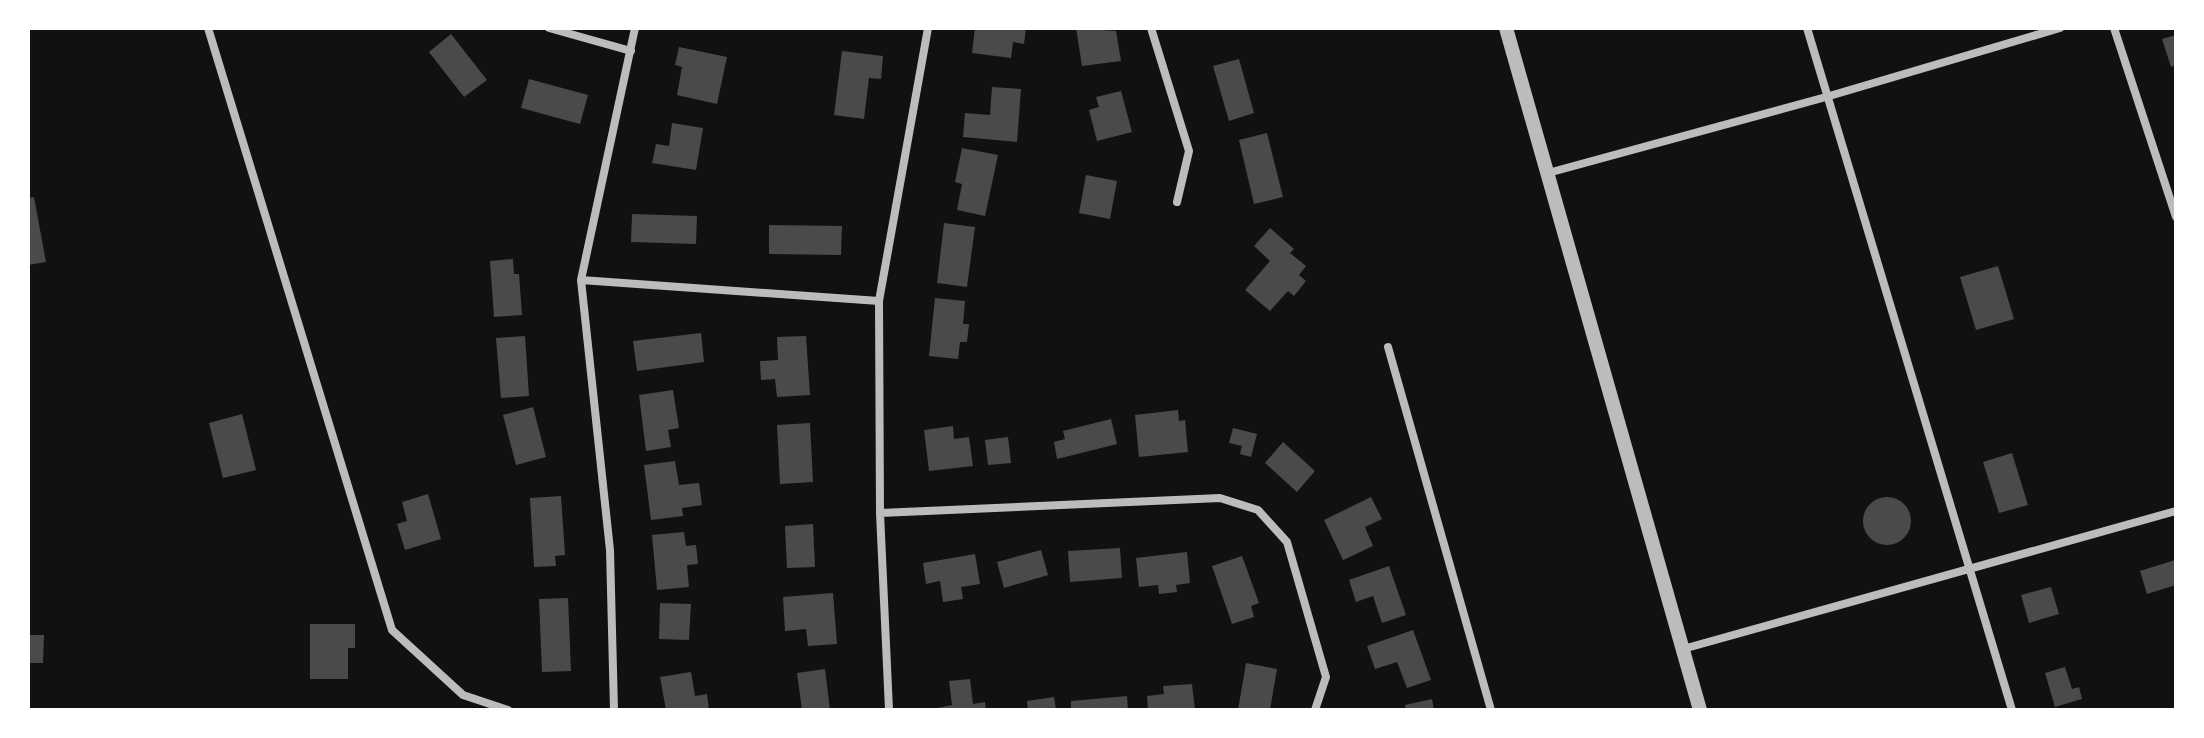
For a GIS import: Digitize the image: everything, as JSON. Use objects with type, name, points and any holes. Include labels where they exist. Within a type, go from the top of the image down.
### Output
[{"type":"street","points":[[208,28],[392,630],[463,695],[508,710]]},
{"type":"street","points":[[549,28],[631,51]]},
{"type":"street","points":[[614,710],[610,550],[581,280],[635,28]]},
{"type":"street","points":[[889,710],[880,513],[879,301],[928,28]]},
{"type":"street","points":[[1151,28],[1189,151],[1177,202]]},
{"type":"street","points":[[1506,28],[1700,710]]},
{"type":"street","points":[[1807,28],[2012,710]]},
{"type":"street","points":[[1548,173],[1826,97],[2060,28]]},
{"type":"street","points":[[2114,28],[2176,217]]},
{"type":"street","points":[[581,280],[879,301]]},
{"type":"street","points":[[1388,347],[1491,710]]},
{"type":"street","points":[[880,513],[1220,498],[1258,510],[1287,542],[1326,677],[1315,710]]},
{"type":"street","points":[[1683,649],[2176,511]]},
{"type":"building","points":[[975,28],[1026,28],[1024,44],[1013,42],[1011,58],[972,53]]},
{"type":"building","points":[[1076,28],[1116,31],[1121,61],[1082,66]]},
{"type":"building","points":[[451,34],[487,80],[464,97],[429,52]]},
{"type":"building","points":[[2176,35],[2176,65],[2171,67],[2162,39]]},
{"type":"building","points":[[679,47],[727,57],[717,104],[677,95],[682,67],[675,65]]},
{"type":"building","points":[[842,51],[883,56],[881,79],[869,78],[864,119],[834,115]]},
{"type":"building","points":[[1239,59],[1254,113],[1229,121],[1213,66]]},
{"type":"building","points":[[529,79],[588,95],[580,124],[521,108]]},
{"type":"building","points":[[992,87],[1021,89],[1017,142],[963,137],[965,113],[990,115]]},
{"type":"building","points":[[1121,91],[1132,132],[1097,141],[1089,110],[1099,107],[1096,97]]},
{"type":"building","points":[[672,123],[703,128],[696,170],[652,163],[656,144],[669,146]]},
{"type":"building","points":[[1267,133],[1283,197],[1254,204],[1239,140]]},
{"type":"building","points":[[962,148],[998,155],[985,216],[957,210],[962,184],[955,182]]},
{"type":"building","points":[[1086,175],[1117,181],[1110,219],[1079,213]]},
{"type":"building","points":[[34,197],[46,262],[28,265],[28,198]]},
{"type":"building","points":[[632,214],[697,216],[696,244],[631,242]]},
{"type":"building","points":[[944,223],[975,227],[967,287],[937,283]]},
{"type":"building","points":[[769,225],[842,226],[841,255],[769,254]]},
{"type":"building","points":[[1270,228],[1294,249],[1290,253],[1306,266],[1299,275],[1306,281],[1294,296],[1288,291],[1270,311],[1245,290],[1270,261],[1254,246]]},
{"type":"building","points":[[513,259],[514,274],[519,274],[522,315],[494,317],[490,261]]},
{"type":"building","points":[[1998,266],[2014,319],[1976,330],[1960,277]]},
{"type":"building","points":[[935,298],[965,301],[963,324],[969,324],[967,342],[960,342],[958,359],[929,356]]},
{"type":"building","points":[[701,333],[704,362],[637,371],[633,341]]},
{"type":"building","points":[[525,336],[529,396],[501,398],[496,338]]},
{"type":"building","points":[[806,336],[810,395],[777,397],[775,379],[761,380],[760,361],[778,360],[777,337]]},
{"type":"building","points":[[673,390],[679,428],[668,430],[671,447],[646,451],[639,395]]},
{"type":"building","points":[[533,407],[546,457],[516,465],[503,415]]},
{"type":"building","points":[[1178,410],[1179,421],[1185,420],[1188,452],[1139,457],[1135,415]]},
{"type":"building","points":[[242,414],[256,470],[223,478],[209,423]]},
{"type":"building","points":[[1111,419],[1117,444],[1057,459],[1054,442],[1065,439],[1063,431]]},
{"type":"building","points":[[810,423],[813,482],[780,484],[777,425]]},
{"type":"building","points":[[953,426],[954,439],[969,437],[973,466],[929,471],[924,430]]},
{"type":"building","points":[[1233,428],[1257,434],[1251,457],[1240,454],[1242,446],[1229,443]]},
{"type":"building","points":[[1008,437],[1011,463],[988,465],[985,440]]},
{"type":"building","points":[[1283,442],[1315,471],[1297,492],[1265,463]]},
{"type":"building","points":[[2012,453],[2028,505],[1999,513],[1983,462]]},
{"type":"building","points":[[675,461],[679,485],[699,483],[702,505],[682,508],[683,516],[651,520],[644,465]]},
{"type":"building","points":[[428,494],[441,539],[405,550],[397,524],[407,521],[402,502]]},
{"type":"building","points":[[561,496],[565,555],[555,556],[556,566],[534,567],[530,498]]},
{"type":"building","points":[[1371,497],[1382,519],[1365,527],[1373,546],[1343,560],[1324,520]]},
{"type":"building","points":[[1887,497],[1904,504],[1911,521],[1904,538],[1887,545],[1870,538],[1863,521],[1870,504]]},
{"type":"building","points":[[813,524],[815,567],[787,568],[785,526]]},
{"type":"building","points":[[684,532],[686,546],[696,545],[698,564],[687,565],[689,587],[657,590],[652,535]]},
{"type":"building","points":[[1120,548],[1122,578],[1070,582],[1068,551]]},
{"type":"building","points":[[1041,550],[1048,575],[1004,588],[997,562]]},
{"type":"building","points":[[1187,552],[1190,583],[1176,585],[1177,592],[1159,594],[1158,585],[1139,587],[1136,558]]},
{"type":"building","points":[[975,554],[980,584],[961,587],[963,599],[943,602],[940,581],[926,584],[923,563]]},
{"type":"building","points":[[1242,556],[1259,603],[1251,606],[1254,617],[1232,624],[1212,566]]},
{"type":"building","points":[[2175,560],[2176,585],[2147,594],[2140,571]]},
{"type":"building","points":[[1389,566],[1406,615],[1382,623],[1373,596],[1356,602],[1349,580]]},
{"type":"building","points":[[2051,587],[2059,614],[2029,623],[2021,595]]},
{"type":"building","points":[[833,593],[837,644],[808,646],[806,629],[785,631],[783,597]]},
{"type":"building","points":[[568,598],[571,671],[542,672],[539,599]]},
{"type":"building","points":[[660,603],[691,604],[689,640],[659,639]]},
{"type":"building","points":[[310,624],[355,624],[355,648],[348,648],[348,679],[310,679]]},
{"type":"building","points":[[1413,630],[1431,680],[1407,688],[1397,662],[1375,669],[1367,646]]},
{"type":"building","points":[[28,635],[44,635],[43,663],[28,663]]},
{"type":"building","points":[[1246,663],[1277,669],[1270,710],[1238,710]]},
{"type":"building","points":[[2065,667],[2072,689],[2079,687],[2082,699],[2055,707],[2045,673]]},
{"type":"building","points":[[825,669],[830,710],[802,710],[797,673]]},
{"type":"building","points":[[691,672],[695,696],[707,694],[709,710],[666,710],[660,677]]},
{"type":"building","points":[[970,679],[973,704],[985,702],[986,710],[927,710],[952,705],[949,681]]},
{"type":"building","points":[[1192,684],[1195,710],[1148,710],[1147,696],[1164,694],[1163,686]]},
{"type":"building","points":[[1127,696],[1128,710],[1071,710],[1071,701]]},
{"type":"building","points":[[1054,697],[1056,710],[1028,710],[1027,701]]},
{"type":"building","points":[[1432,699],[1434,710],[1406,710],[1405,705]]}]
